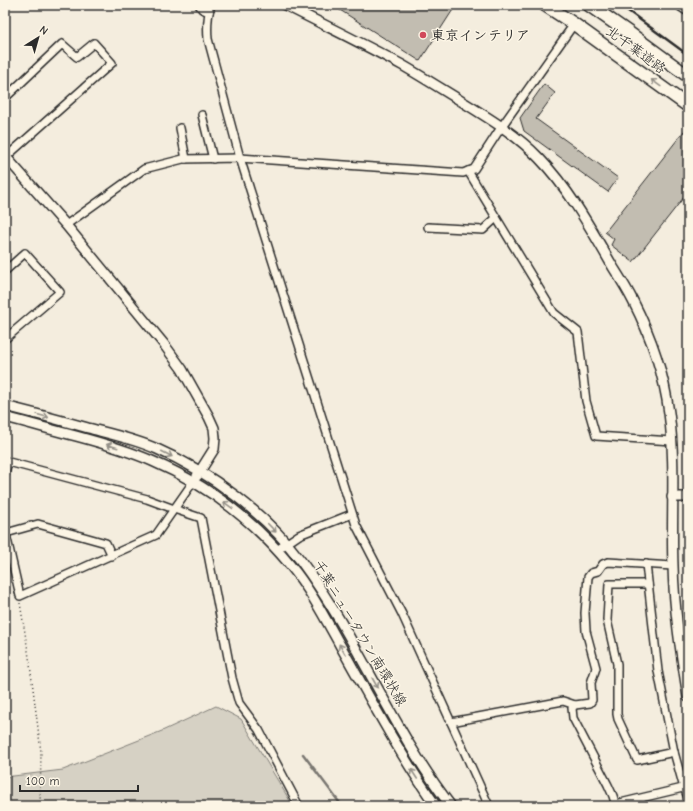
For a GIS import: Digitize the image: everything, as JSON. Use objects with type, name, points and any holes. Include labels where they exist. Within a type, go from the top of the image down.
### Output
[{"type":"highway","name":"北千葉道路","points":[[545,5],[574,24],[688,106]]},
{"type":"highway","name":"北千葉道路","points":[[588,5],[688,76]]},
{"type":"highway","points":[[682,5],[688,9]]},
{"type":"street","points":[[198,5],[202,9],[210,8],[207,25],[208,39],[240,158],[356,526],[402,614],[489,806]]},
{"type":"street","points":[[285,5],[401,65],[502,126],[539,158],[563,186],[605,253],[644,324],[664,385],[672,441],[674,605],[684,642],[688,697]]},
{"type":"street","points":[[66,225],[144,169],[182,159],[240,158],[463,173],[474,168],[574,24]]},
{"type":"street","points":[[5,98],[62,44],[77,57],[94,43],[112,63],[6,157],[66,225],[169,350],[182,368],[214,428],[214,449],[200,472],[156,535],[112,556],[20,596],[5,531],[38,524],[106,543],[112,556]]},
{"type":"street","points":[[202,115],[213,158]]},
{"type":"street","points":[[180,128],[186,159]]},
{"type":"street","points":[[468,171],[554,313],[578,332],[586,401],[596,436],[672,441]]},
{"type":"street","points":[[428,227],[483,230],[496,218]]},
{"type":"street","points":[[5,271],[25,253],[60,292],[5,338]]},
{"type":"street","name":"千葉ニュータウン南環状線","points":[[5,406],[127,438],[158,449],[190,465],[218,483],[258,514],[286,543],[319,587],[416,755],[451,806]]},
{"type":"street","name":"千葉ニュータウン南環状線","points":[[5,417],[124,450],[152,460],[184,476],[211,493],[250,522],[291,566],[310,592],[404,758],[436,806]]},
{"type":"street","points":[[5,474],[7,461],[147,499],[201,518],[232,678],[239,703],[259,730],[299,806]]},
{"type":"street","points":[[672,497],[688,497]]},
{"type":"street","points":[[277,550],[299,535],[352,514]]},
{"type":"street","points":[[451,722],[563,701],[575,705],[590,703],[592,700],[591,683],[596,668],[586,631],[585,613],[589,575],[598,571],[603,564],[608,562],[673,566]]},
{"type":"street","points":[[646,564],[658,671],[674,752],[688,797]]},
{"type":"street","points":[[648,584],[609,584],[606,620],[617,664],[617,714],[637,760],[674,752]]},
{"type":"street","points":[[575,705],[572,708],[573,718],[605,779],[616,805],[686,787]]},
{"type":"path","points":[[20,596],[19,601],[29,657],[41,752],[40,806]]},
{"type":"shaded area","points":[[216,706],[241,719],[293,806],[5,806],[5,777],[63,770],[162,731]]},
{"type":"building","points":[[332,5],[456,5],[420,61]]},
{"type":"building","points":[[544,84],[555,93],[536,119],[618,178],[608,192],[524,131],[520,118]]},
{"type":"building","points":[[688,126],[688,192],[633,262],[611,245],[614,239],[605,232]]},
{"type":"waterway","points":[[303,754],[342,806]]},
{"type":"railway","points":[[620,5],[688,55]]},
{"type":"place","name":"東京インテリア","points":[[423,35]]}]
